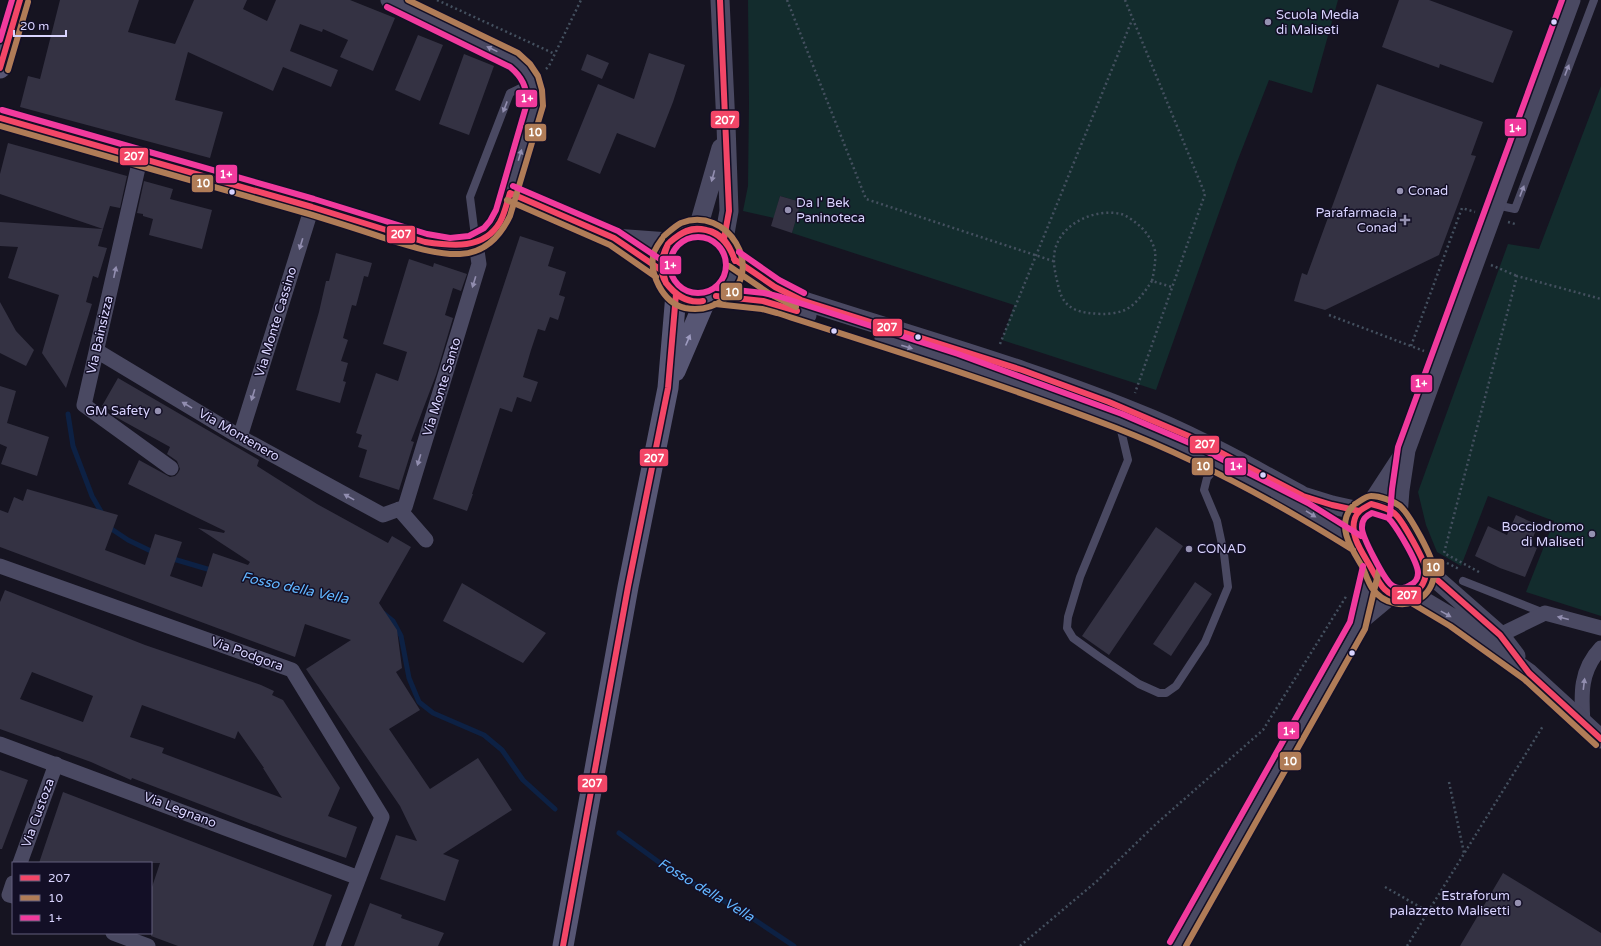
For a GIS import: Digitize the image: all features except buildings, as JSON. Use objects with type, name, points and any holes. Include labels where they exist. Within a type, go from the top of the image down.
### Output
[{"type":"main road","points":[[0,68],[20,0]]},
{"type":"main road","points":[[563,946],[628,587],[668,388],[676,294]]},
{"type":"main road","points":[[668,388],[710,299]]},
{"type":"street","points":[[0,118],[312,207],[426,242],[443,246],[476,244],[489,235],[499,223],[510,193],[536,104],[536,94],[532,82],[526,69],[514,60],[390,0]]},
{"type":"street","points":[[720,0],[726,125],[728,211],[724,239]]},
{"type":"street","points":[[1398,516],[1406,450],[1571,0]]},
{"type":"street","points":[[698,228],[726,125]]},
{"type":"street","name":"Via Bainsizza","points":[[140,159],[84,405],[172,468]]},
{"type":"street","points":[[510,193],[614,238],[661,270]]},
{"type":"street","name":"Via Monte Cassino","points":[[240,437],[312,207]]},
{"type":"street","points":[[710,299],[725,290],[731,280],[734,270],[734,259],[731,248],[724,239],[716,233],[698,228],[687,229],[677,234],[669,242],[662,255],[661,270],[669,288],[685,299],[694,302],[710,299],[763,301],[956,362],[1057,398],[1119,421],[1188,450],[1304,510],[1357,543]]},
{"type":"street","points":[[614,238],[669,242]]},
{"type":"street","name":"Via Monte Santo","points":[[399,509],[405,507],[479,264],[476,244]]},
{"type":"street","points":[[734,259],[765,281],[801,300],[970,353],[1152,419],[1196,438],[1303,496],[1332,505],[1365,508],[1392,510],[1398,516],[1423,561],[1426,570],[1425,581],[1419,590],[1402,597],[1386,591],[1380,584],[1357,543],[1353,530],[1354,518],[1365,508],[1406,450]]},
{"type":"street","name":"Via Montenero","points":[[97,351],[240,437],[383,516],[399,509]]},
{"type":"street","points":[[399,509],[426,540]]},
{"type":"street","name":"Via Podgora","points":[[0,566],[292,670],[382,817],[359,878]]},
{"type":"street","points":[[1358,625],[1371,568]]},
{"type":"street","points":[[1426,570],[1500,635],[1529,672]]},
{"type":"street","points":[[1412,594],[1454,618],[1529,672],[1601,738]]},
{"type":"street","points":[[1358,625],[1394,595]]},
{"type":"street","points":[[1500,635],[1545,613],[1601,628]]},
{"type":"street","points":[[1584,722],[1582,705],[1585,672],[1593,657],[1601,648]]},
{"type":"street","name":"Via Legnano","points":[[0,744],[359,878]]},
{"type":"street","name":"Via Custoza","points":[[20,862],[56,764]]},
{"type":"street","points":[[333,946],[359,878]]},
{"type":"street","points":[[116,934],[148,946]]},
{"type":"lane","points":[[1494,211],[1515,209],[1594,0]]},
{"type":"lane","points":[[476,244],[470,197],[510,93],[532,82]]},
{"type":"lane","points":[[1119,421],[1128,460],[1080,577],[1068,617],[1067,628],[1073,638],[1098,656],[1139,684],[1159,693],[1166,693],[1176,686],[1205,642],[1228,588],[1224,554],[1218,528],[1204,490],[1206,478],[1212,472],[1224,469]]},
{"type":"lane","points":[[1463,581],[1545,613]]},
{"type":"lane","points":[[1177,946],[1358,625]]},
{"type":"path","points":[[437,0],[555,54]]},
{"type":"path","points":[[532,82],[549,66],[581,0]]},
{"type":"path","points":[[787,0],[866,199],[1053,261]]},
{"type":"path","points":[[1125,0],[1206,194],[1134,395]]},
{"type":"path","points":[[997,351],[1133,19]]},
{"type":"path","points":[[1329,315],[1410,346],[1462,208],[1494,211],[1515,224]]},
{"type":"path","points":[[1108,212],[1122,214],[1134,221],[1149,237],[1155,250],[1155,265],[1152,281],[1145,292],[1125,310],[1110,314],[1079,312],[1061,297],[1053,261],[1055,249],[1060,238],[1068,229],[1091,215],[1108,212]]},
{"type":"path","points":[[1490,264],[1517,276],[1601,299]]},
{"type":"path","points":[[1478,586],[1482,574],[1444,553],[1517,276]]},
{"type":"path","points":[[1152,281],[1172,287]]},
{"type":"path","points":[[1020,946],[1097,881],[1156,824],[1263,730],[1347,595]]},
{"type":"path","points":[[1407,946],[1427,911],[1543,726]]},
{"type":"path","points":[[1449,782],[1464,853]]},
{"type":"path","points":[[1385,887],[1427,911]]},
{"type":"green space","points":[[748,0],[1338,0],[1312,93],[1269,80],[1237,162],[1156,390],[1002,340],[1014,305],[792,233],[801,202],[780,196],[774,218],[743,211],[748,186]]},
{"type":"green space","points":[[1601,86],[1601,616],[1526,592],[1554,521],[1488,496],[1461,566],[1437,552],[1426,525],[1418,492],[1508,244],[1539,249]]},
{"type":"waterway","name":"Fosso della Vella","points":[[68,414],[73,446],[92,496],[103,515]]},
{"type":"waterway","name":"Fosso della Vella","points":[[109,525],[110,528],[128,540],[155,553]]},
{"type":"waterway","name":"Fosso della Vella","points":[[170,558],[214,571]]},
{"type":"waterway","name":"Fosso della Vella","points":[[383,613],[393,621],[401,636],[409,678],[419,702],[433,713],[484,735],[502,750],[523,780],[555,809]]},
{"type":"waterway","name":"Fosso della Vella","points":[[619,833],[671,871],[740,910],[794,946]]},
{"type":"transit line","name":"1+","points":[[0,40],[12,0]]},
{"type":"transit line","name":"207","points":[[0,68],[20,0]]},
{"type":"transit line","name":"10","points":[[0,126],[309,214],[423,250],[451,254],[477,251],[496,237],[510,216],[543,106],[542,90],[538,76],[530,64],[518,53],[408,0]]},
{"type":"transit line","name":"207","points":[[720,0],[729,211],[724,239]]},
{"type":"transit line","name":"1+","points":[[1390,515],[1398,447],[1562,0]]},
{"type":"transit line","name":"10","points":[[8,70],[28,2]]},
{"type":"transit line","name":"1+","points":[[2,110],[314,199],[427,234],[450,238],[469,236],[484,228],[496,210],[527,103],[525,87],[521,79],[510,67],[387,7]]},
{"type":"transit line","name":"207","points":[[0,118],[312,207],[425,242],[456,245],[476,242],[485,238],[500,222],[510,193]]},
{"type":"transit line","name":"1+","points":[[513,186],[618,231],[666,263]]},
{"type":"transit line","name":"207","points":[[510,193],[614,238],[661,270]]},
{"type":"transit line","name":"10","points":[[507,200],[610,245],[656,277]]},
{"type":"transit line","name":"10","points":[[662,239],[654,252],[653,269],[655,278],[664,294],[677,305],[685,308],[696,309],[711,307],[725,299],[737,286],[742,272],[742,257],[736,243],[726,231],[713,223],[698,220],[681,223],[664,236]]},
{"type":"transit line","name":"207","points":[[670,242],[678,235],[691,229],[706,230]]},
{"type":"transit line","name":"207","points":[[670,242],[678,236],[691,230],[706,230]]},
{"type":"transit line","name":"207","points":[[706,230],[717,234],[725,241],[731,250],[735,261]]},
{"type":"transit line","name":"207","points":[[706,230],[717,234],[725,241],[731,250],[735,261]]},
{"type":"transit line","name":"1+","points":[[698,237],[709,239],[718,245],[724,254],[726,265],[724,276],[718,285],[709,291],[698,293],[687,291],[678,285],[672,276],[670,265],[672,254],[678,245],[687,239],[698,237]]},
{"type":"transit line","name":"207","points":[[666,283],[662,273],[661,264],[668,244]]},
{"type":"transit line","name":"207","points":[[666,283],[663,272],[663,264],[664,255],[668,244]]},
{"type":"transit line","name":"1+","points":[[739,252],[779,280],[804,293]]},
{"type":"transit line","name":"207","points":[[734,259],[775,287],[801,300],[1022,370],[1109,402],[1191,437],[1303,496],[1359,511]]},
{"type":"transit line","name":"10","points":[[729,266],[770,294],[796,307]]},
{"type":"transit line","name":"207","points":[[666,283],[673,291],[687,300],[697,302],[703,301]]},
{"type":"transit line","name":"207","points":[[666,283],[677,295],[682,298],[697,302],[703,301]]},
{"type":"transit line","name":"1+","points":[[717,288],[764,293],[781,297],[958,354],[1122,414],[1192,444],[1308,503],[1361,536]]},
{"type":"transit line","name":"207","points":[[563,946],[628,587],[668,388],[676,294]]},
{"type":"transit line","name":"207","points":[[716,296],[763,301],[797,311]]},
{"type":"transit line","name":"10","points":[[715,304],[762,309],[777,313],[989,382],[1116,428],[1177,454],[1237,483],[1353,550]]},
{"type":"transit line","name":"10","points":[[1352,507],[1347,515],[1345,531],[1347,539],[1372,588],[1382,598],[1395,603],[1409,603],[1422,597],[1427,592],[1434,578],[1433,564],[1415,527],[1404,511],[1394,502],[1375,496],[1367,497],[1355,504]]},
{"type":"transit line","name":"207","points":[[1371,504],[1380,506],[1394,513],[1418,550],[1425,566],[1426,575],[1420,588],[1411,594],[1397,596],[1391,594],[1382,587],[1357,543],[1354,531],[1356,515],[1371,504]]},
{"type":"transit line","name":"1+","points":[[1372,513],[1388,518],[1391,521],[1403,539],[1415,562],[1418,573],[1417,578],[1415,582],[1404,588],[1397,588],[1389,583],[1379,568],[1365,539],[1362,524],[1365,518],[1372,513]]},
{"type":"transit line","name":"1+","points":[[1170,942],[1350,622],[1363,566]]},
{"type":"transit line","name":"10","points":[[1186,946],[1365,629],[1379,570]]},
{"type":"transit line","name":"207","points":[[1426,570],[1500,635],[1529,673],[1601,739]]},
{"type":"transit line","name":"10","points":[[1408,601],[1450,626],[1524,679],[1596,745]]},
{"type":"place","name":"Scuola Media di Maliseti","points":[[1268,22]]},
{"type":"place","name":"Conad","points":[[1400,191]]},
{"type":"place","name":"Da I' Bek Paninoteca","points":[[788,210]]},
{"type":"place","name":"Parafarmacia Conad","points":[[1405,220]]},
{"type":"place","name":"GM Safety","points":[[158,411]]},
{"type":"place","name":"Bocciodromo di Maliseti","points":[[1592,534]]},
{"type":"place","name":"CONAD","points":[[1189,549]]},
{"type":"place","name":"Estraforum palazzetto Malisetti","points":[[1518,903]]}]
